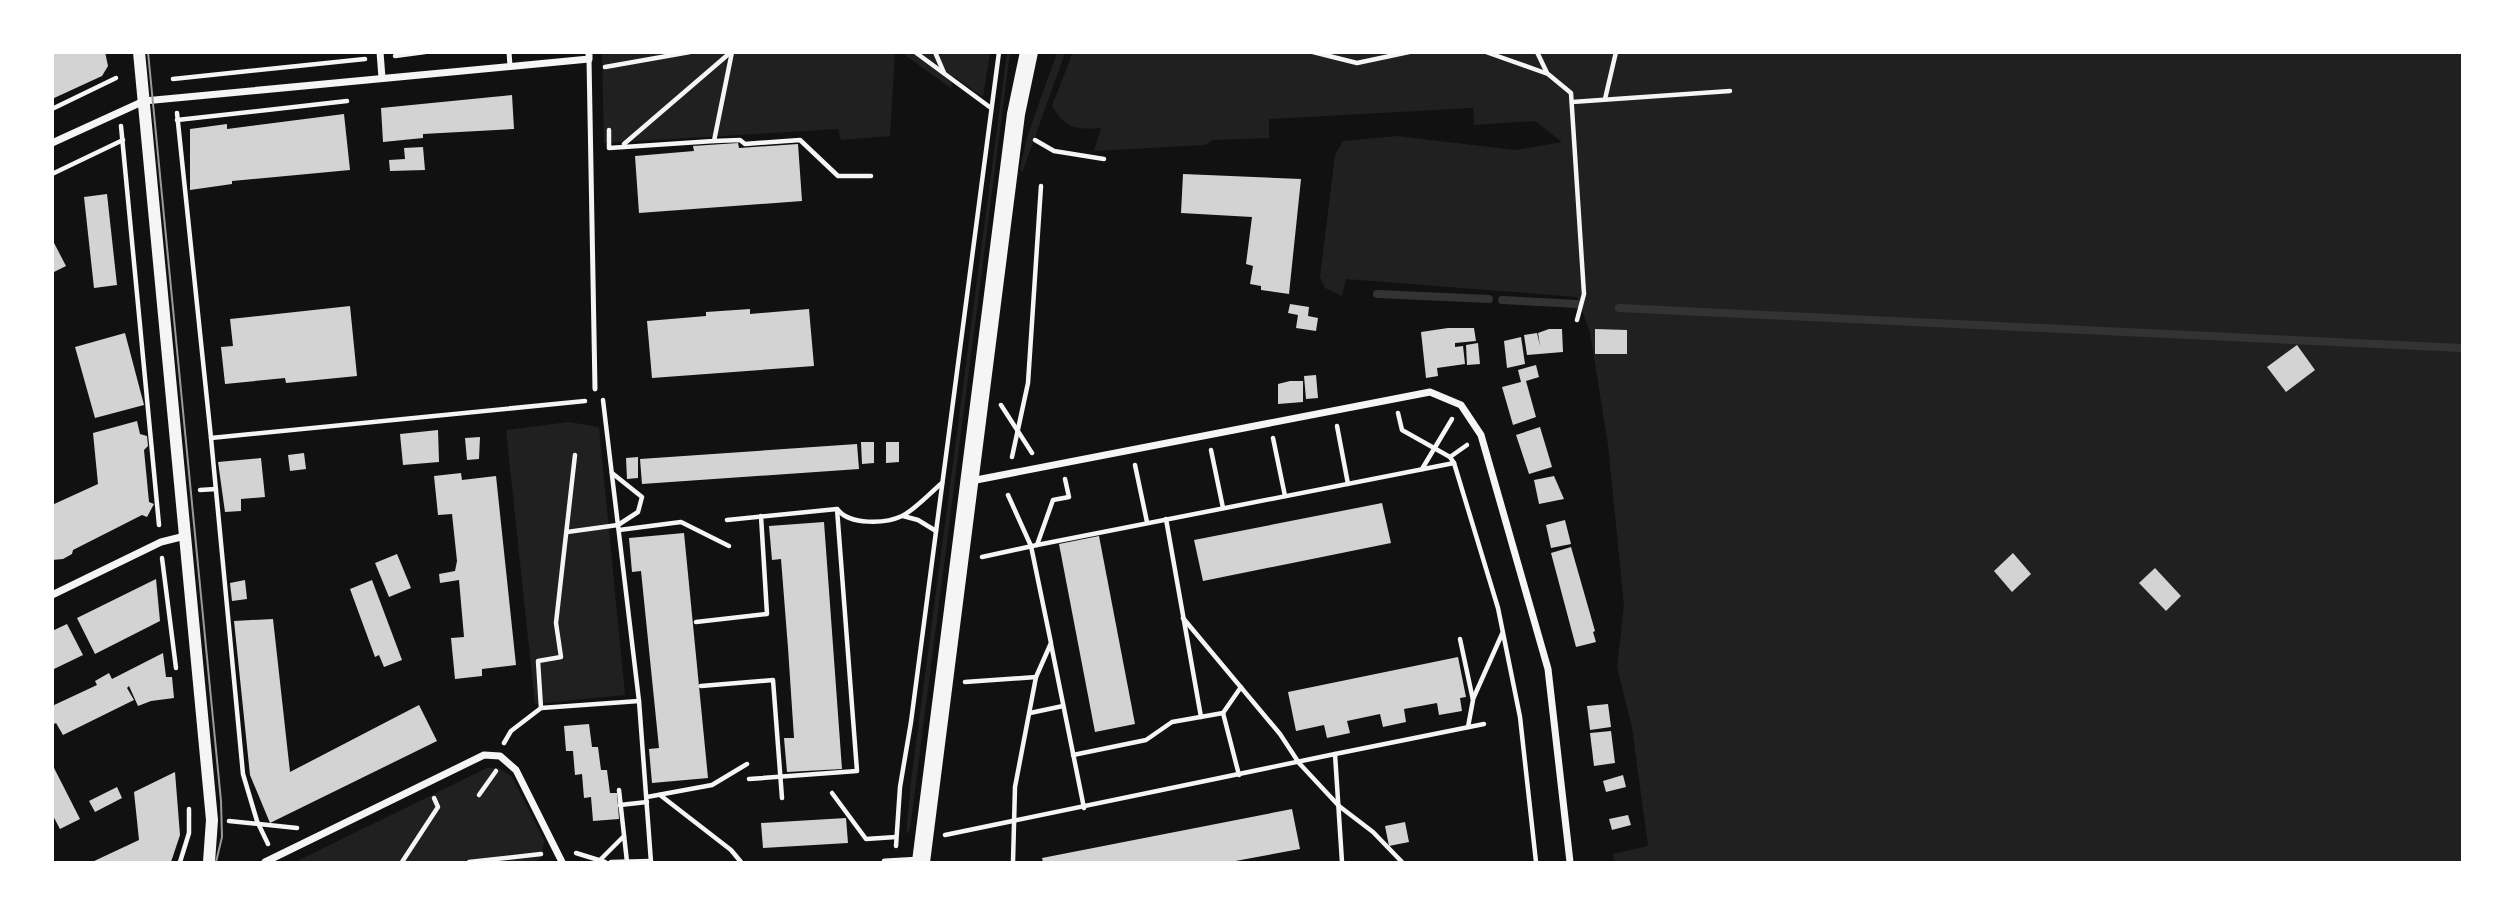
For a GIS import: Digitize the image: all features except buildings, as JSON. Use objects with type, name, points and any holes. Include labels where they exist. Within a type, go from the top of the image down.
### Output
[{"type":"main road","points":[[921,861],[1016,114],[1029,52]]},
{"type":"street","points":[[139,52],[212,820],[209,863]]},
{"type":"street","points":[[381,55],[382,78]]},
{"type":"street","points":[[52,143],[144,101],[589,56]]},
{"type":"street","points":[[969,481],[1002,477],[1430,393],[1461,405],[1481,435],[1548,669],[1570,863]]},
{"type":"street","points":[[52,595],[161,542],[185,536]]},
{"type":"street","points":[[265,863],[484,755],[509,761],[516,770],[562,863]]},
{"type":"street","points":[[885,863],[921,861]]},
{"type":"lane","points":[[509,52],[510,66]]},
{"type":"lane","points":[[589,56],[596,389]]},
{"type":"path","points":[[173,79],[425,52]]},
{"type":"path","points":[[607,80],[607,66],[690,52]]},
{"type":"path","points":[[714,141],[731,52]]},
{"type":"path","points":[[623,145],[731,52]]},
{"type":"path","points":[[915,52],[991,108]]},
{"type":"path","points":[[934,52],[945,74]]},
{"type":"path","points":[[897,862],[900,787],[999,52]]},
{"type":"path","points":[[1313,52],[1357,63],[1409,52]]},
{"type":"path","points":[[1486,52],[1548,74],[1568,88],[1572,102],[1584,294],[1577,320]]},
{"type":"path","points":[[1537,52],[1548,74]]},
{"type":"path","points":[[1605,99],[1616,52]]},
{"type":"path","points":[[52,109],[116,78]]},
{"type":"path","points":[[1572,102],[1730,91]]},
{"type":"path","points":[[175,98],[243,774],[257,821],[300,829]]},
{"type":"path","points":[[120,112],[176,673]]},
{"type":"path","points":[[608,121],[609,148],[623,145],[740,140],[745,145],[800,140],[838,176],[871,176]]},
{"type":"path","points":[[1034,139],[1055,151],[1104,159]]},
{"type":"path","points":[[52,174],[123,140]]},
{"type":"path","points":[[1002,477],[1012,457],[1028,383],[1041,186]]},
{"type":"path","points":[[994,397],[1042,469]]},
{"type":"path","points":[[211,438],[603,399],[639,701],[651,862],[611,863]]},
{"type":"path","points":[[1394,399],[1402,430],[1450,457],[1454,463],[1502,630],[1520,717],[1536,863]]},
{"type":"path","points":[[1422,469],[1461,405]]},
{"type":"path","points":[[1335,411],[1348,484]]},
{"type":"path","points":[[1270,424],[1285,496]]},
{"type":"path","points":[[1209,436],[1223,508]]},
{"type":"path","points":[[1132,451],[1147,522]]},
{"type":"path","points":[[541,708],[538,661],[561,657],[556,623],[575,455]]},
{"type":"path","points":[[974,558],[1454,463]]},
{"type":"path","points":[[1034,545],[1053,500],[1069,496],[1062,464]]},
{"type":"path","points":[[612,473],[642,497],[638,512],[618,528]]},
{"type":"path","points":[[837,509],[843,516],[877,522],[902,516],[942,484]]},
{"type":"path","points":[[1008,495],[1034,545],[1084,808]]},
{"type":"path","points":[[727,520],[837,509]]},
{"type":"path","points":[[749,779],[858,771],[837,509]]},
{"type":"path","points":[[696,622],[767,614],[761,516]]},
{"type":"path","points":[[902,516],[918,520],[936,531]]},
{"type":"path","points":[[1166,519],[1201,716]]},
{"type":"path","points":[[566,531],[681,523],[729,546]]},
{"type":"path","points":[[1183,618],[1280,734],[1299,763],[1339,806],[1373,832],[1402,863]]},
{"type":"path","points":[[1468,727],[1473,700],[1499,645],[1502,630]]},
{"type":"path","points":[[1460,639],[1473,700]]},
{"type":"path","points":[[1013,863],[1015,787],[1036,677],[1051,643]]},
{"type":"path","points":[[957,682],[1036,677]]},
{"type":"path","points":[[1001,688],[1002,679]]},
{"type":"path","points":[[701,686],[773,680],[782,798]]},
{"type":"path","points":[[1073,755],[1146,740],[1172,722],[1223,713],[1241,687]]},
{"type":"path","points":[[504,744],[510,731],[541,708],[639,701]]},
{"type":"path","points":[[1030,713],[1063,706]]},
{"type":"path","points":[[1223,713],[1239,775]]},
{"type":"path","points":[[939,836],[1484,724]]},
{"type":"path","points":[[498,741],[515,750]]},
{"type":"path","points":[[1335,754],[1342,863]]},
{"type":"path","points":[[620,805],[712,785],[747,764]]},
{"type":"path","points":[[402,863],[439,807],[427,783]]},
{"type":"path","points":[[619,790],[626,862]]},
{"type":"path","points":[[832,793],[866,839],[897,837]]},
{"type":"path","points":[[660,795],[731,849],[741,863]]},
{"type":"path","points":[[180,863],[189,833],[189,802]]},
{"type":"path","points":[[598,861],[624,836]]},
{"type":"path","points":[[570,850],[590,861],[605,863]]},
{"type":"path","points":[[468,863],[511,858],[514,863]]},
{"type":"shaded area","points":[[1073,52],[2462,53],[2462,862],[1614,862],[1613,854],[1648,846],[1632,728],[1617,667],[1624,606],[1608,445],[1590,332],[1577,297],[1346,279],[1342,296],[1325,288],[1320,277],[1335,155],[1343,141],[1397,136],[1515,150],[1562,142],[1535,121],[1474,125],[1473,108],[1269,119],[1269,138],[1212,140],[1205,145],[1094,151],[1101,128],[1072,126],[1061,119],[1052,106]]},
{"type":"shaded area","points":[[602,53],[895,53],[890,136],[841,140],[838,129],[604,143]]},
{"type":"shaded area","points":[[902,53],[990,53],[983,97],[953,76],[951,88]]},
{"type":"shaded area","points":[[1007,53],[1010,53],[910,829],[906,835],[911,781]]},
{"type":"shaded area","points":[[1057,53],[1065,53],[1022,173],[1020,169],[1027,137]]},
{"type":"shaded area","points":[[569,422],[599,427],[625,695],[535,704],[506,430]]},
{"type":"shaded area","points":[[487,768],[499,768],[512,777],[544,840],[542,856],[537,862],[295,862]]},
{"type":"waterway","points":[[1377,294],[1489,299]]},
{"type":"waterway","points":[[1502,300],[1577,304]]},
{"type":"waterway","points":[[1619,308],[2462,348]]},
{"type":"tram line","points":[[148,52],[221,801],[222,837],[216,862]]}]
